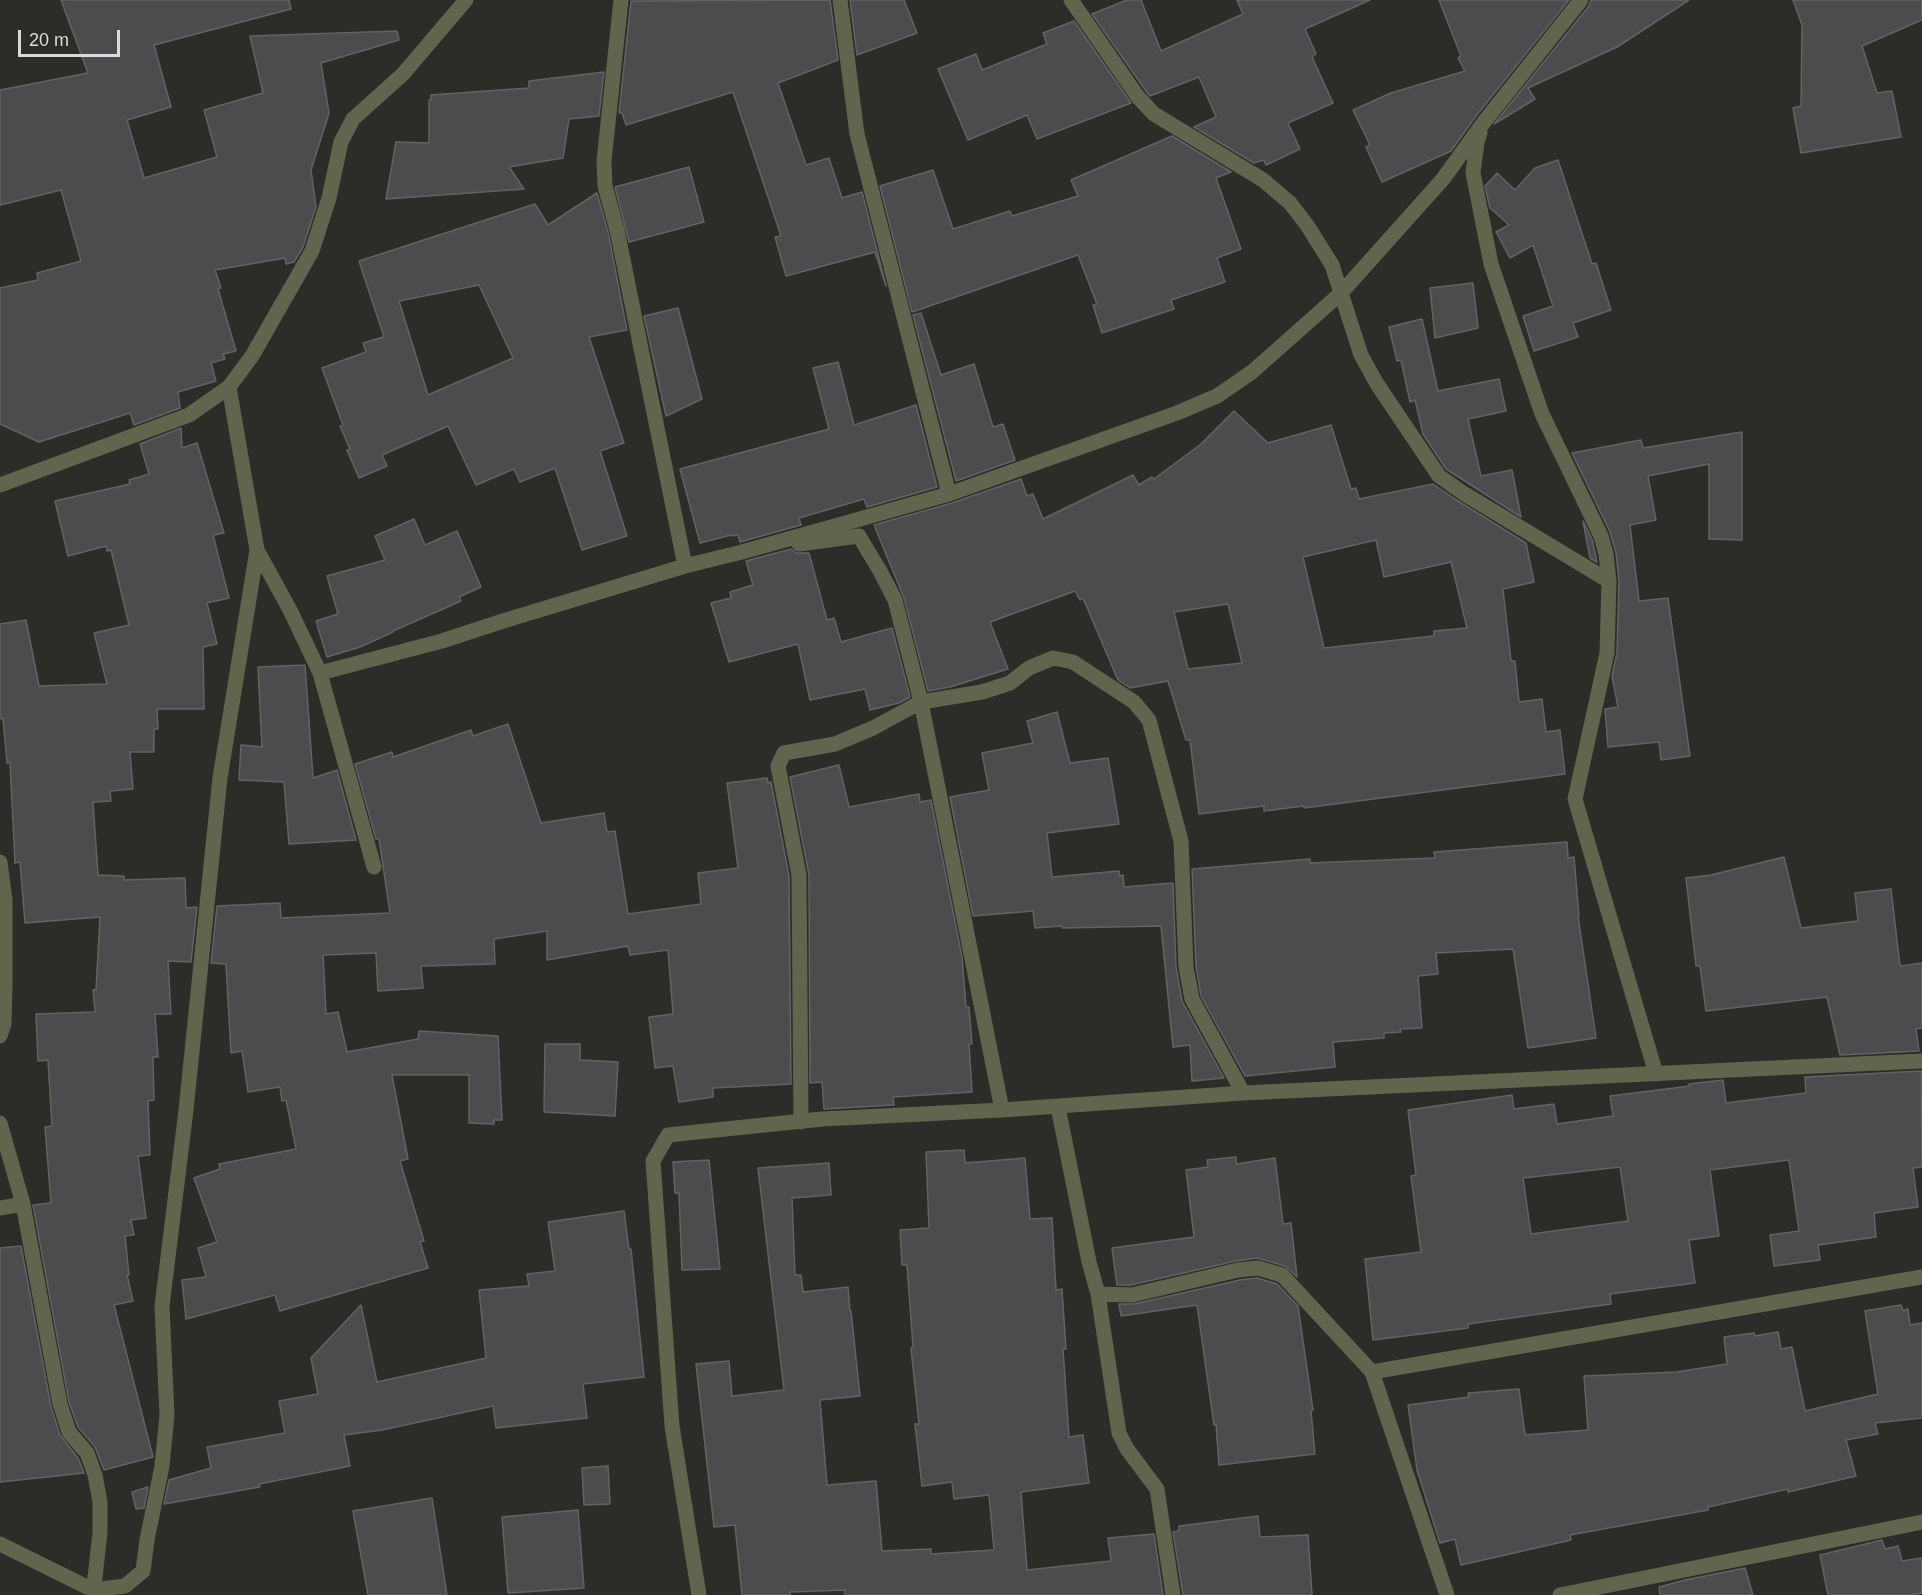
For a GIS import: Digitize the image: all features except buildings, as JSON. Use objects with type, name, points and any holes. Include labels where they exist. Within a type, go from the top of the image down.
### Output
[{"type":"street","points":[[0,485],[189,415],[229,387],[252,356],[312,251],[329,198],[341,142],[353,119],[403,74],[466,0]]},
{"type":"street","points":[[621,0],[604,160],[605,186],[617,230],[685,566]]},
{"type":"street","points":[[840,0],[857,134],[949,494]]},
{"type":"street","points":[[1071,0],[1137,97],[1154,114],[1263,180],[1290,203],[1307,225],[1332,266],[1361,355],[1377,384],[1439,476],[1463,493],[1609,581]]},
{"type":"street","points":[[320,673],[442,641],[685,566],[949,494],[1178,413],[1217,396],[1252,372],[1341,293],[1443,179],[1484,122],[1581,0]]},
{"type":"street","points":[[1484,122],[1477,142],[1473,172],[1491,264],[1542,414],[1601,536],[1606,554],[1609,581],[1607,653],[1575,799],[1656,1074]]},
{"type":"street","points":[[0,1544],[93,1592],[125,1586],[143,1571],[162,1466],[167,1415],[162,1306],[186,1110],[220,778],[257,550],[229,387]]},
{"type":"street","points":[[742,552],[859,536],[895,600],[921,702],[1002,1110]]},
{"type":"street","points":[[257,550],[290,610],[320,673],[374,867]]},
{"type":"street","points":[[801,1122],[799,875],[778,766],[784,753],[835,744],[873,728],[921,702],[982,692],[1010,683],[1029,668],[1053,658],[1073,662],[1134,702],[1149,720],[1181,841],[1186,967],[1192,999],[1243,1094]]},
{"type":"street","points":[[0,862],[5,900],[4,1024],[0,1036]]},
{"type":"street","points":[[699,1595],[672,1426],[653,1161],[668,1135],[822,1119],[1058,1107],[1243,1094],[1922,1061]]},
{"type":"street","points":[[1058,1107],[1089,1262],[1098,1294],[1119,1434],[1127,1449],[1157,1489],[1173,1595]]},
{"type":"street","points":[[0,1123],[23,1204],[60,1404],[69,1432],[87,1453],[95,1475],[100,1502],[100,1533],[93,1592]]},
{"type":"street","points":[[0,1208],[23,1204]]},
{"type":"street","points":[[1098,1294],[1132,1295],[1238,1270],[1258,1268],[1282,1275],[1372,1372],[1447,1595]]},
{"type":"street","points":[[1372,1372],[1922,1277]]},
{"type":"street","points":[[1560,1595],[1922,1522]]}]
